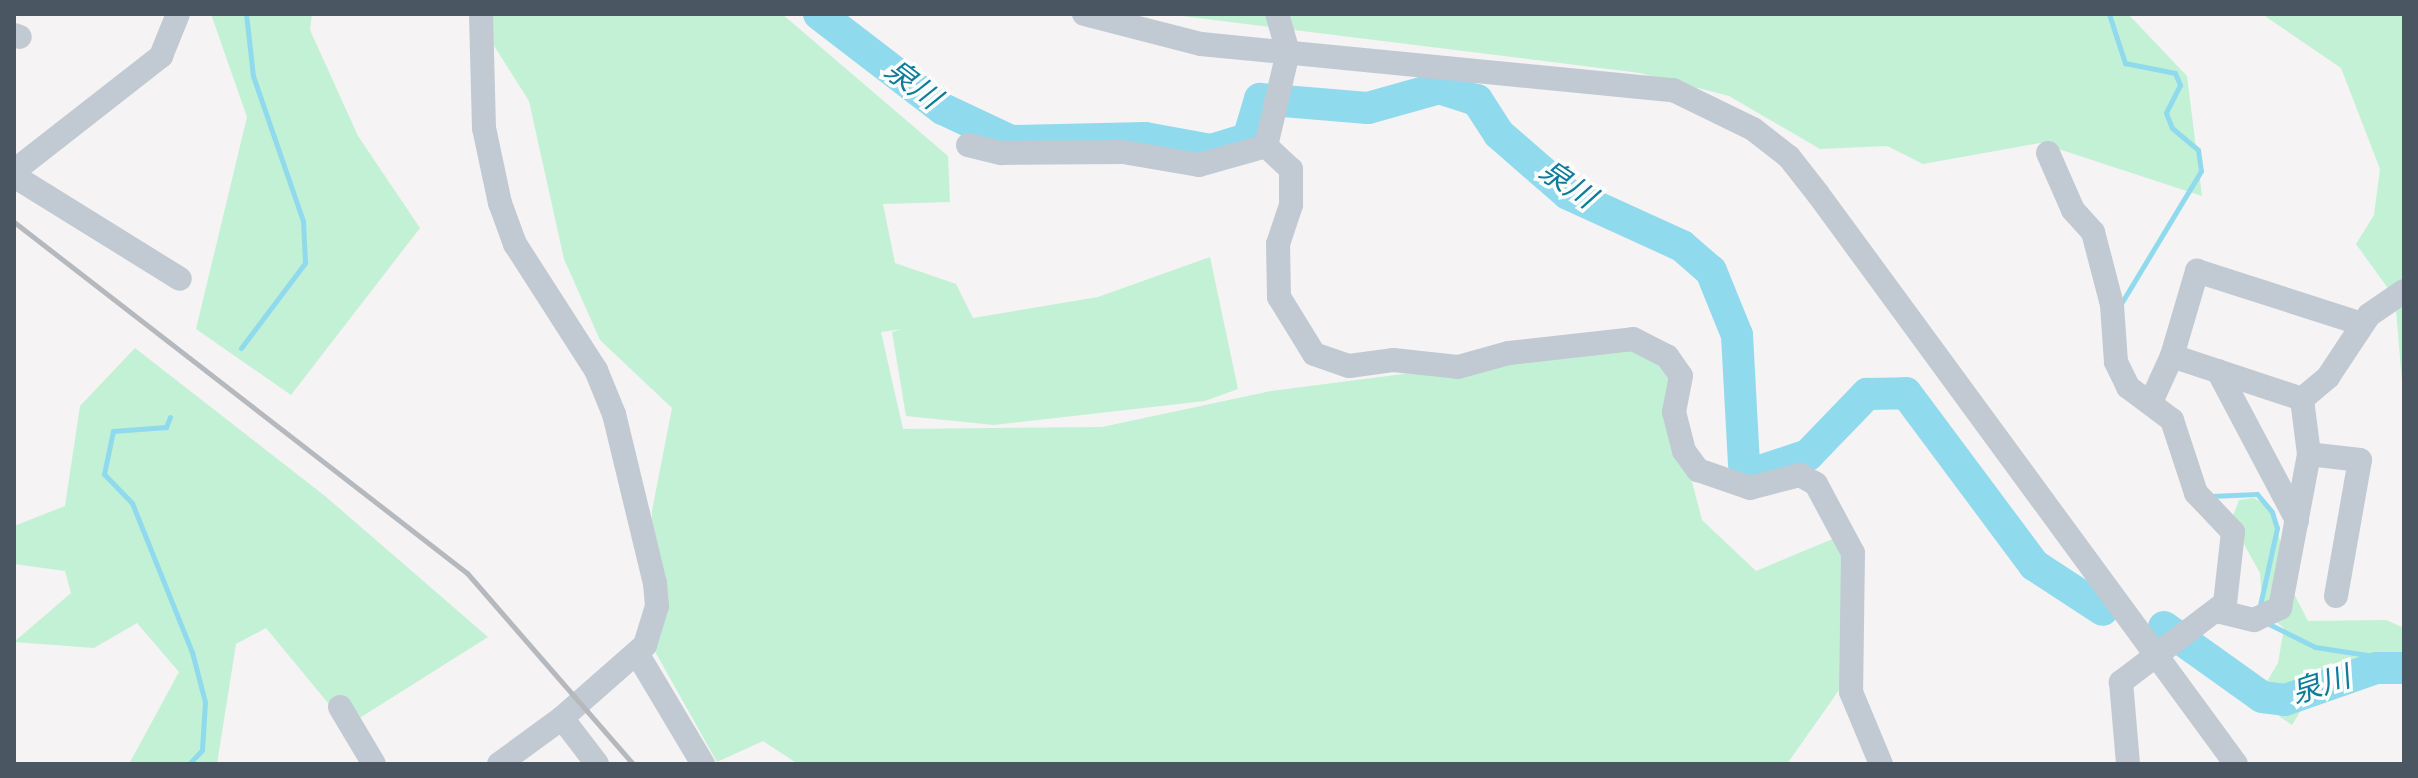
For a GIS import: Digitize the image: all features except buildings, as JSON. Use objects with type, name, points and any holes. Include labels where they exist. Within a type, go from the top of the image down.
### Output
[{"type":"street","points":[[178,14],[161,56],[14,174],[180,279]]},
{"type":"street","points":[[481,14],[484,128],[500,203],[515,244],[596,370],[618,429],[657,606],[638,655],[562,718],[499,764]]},
{"type":"street","points":[[1084,14],[1156,38],[1619,81],[1673,90],[1753,129],[1789,157],[1818,194],[2162,651],[2236,764]]},
{"type":"street","points":[[1266,146],[1288,52],[1277,14]]},
{"type":"street","points":[[968,145],[1001,153],[1123,152],[1199,165],[1266,146]]},
{"type":"street","points":[[1266,146],[1291,169],[1291,205],[1278,244],[1279,297],[1314,354],[1349,366],[1393,360],[1458,367],[1509,353],[1633,339],[1667,356],[1681,376],[1674,412],[1684,451],[1698,470],[1750,488],[1800,475],[1816,484],[1853,553],[1851,692],[1881,764]]},
{"type":"street","points":[[2048,153],[2073,210],[2093,232],[2112,305],[2116,362],[2128,387],[2154,397],[2172,420],[2196,493],[2233,532],[2225,603],[2217,611],[2188,625],[2162,651],[2121,682],[2128,764]]},
{"type":"street","points":[[2154,397],[2172,356],[2197,271],[2362,324]]},
{"type":"street","points":[[2302,399],[2328,377],[2362,324],[2404,291]]},
{"type":"street","points":[[2172,356],[2302,399]]},
{"type":"street","points":[[2218,371],[2297,520]]},
{"type":"street","points":[[2217,611],[2263,617],[2283,601],[2309,454],[2302,399]]},
{"type":"street","points":[[2309,454],[2360,460],[2336,596]]},
{"type":"street","points":[[638,655],[703,764]]},
{"type":"street","points":[[340,707],[374,764]]},
{"type":"street","points":[[562,718],[597,764]]},
{"type":"green space","points":[[211,14],[312,14],[310,30],[358,136],[420,228],[291,395],[196,329],[247,117]]},
{"type":"green space","points":[[474,14],[782,14],[948,156],[950,202],[883,204],[895,263],[956,284],[973,318],[1098,297],[1210,257],[1238,389],[1205,401],[994,425],[906,416],[892,332],[902,329],[881,332],[903,429],[1102,427],[1271,391],[1645,343],[1681,376],[1684,451],[1702,520],[1756,571],[1842,535],[1844,683],[1787,764],[798,764],[763,741],[717,762],[648,639],[652,511],[672,408],[600,340],[564,259],[529,101]]},
{"type":"green space","points":[[1166,14],[2128,14],[2187,76],[2202,196],[2040,143],[1923,164],[1887,146],[1820,149],[1729,96],[1640,73]]},
{"type":"green space","points":[[2262,14],[2404,14],[2404,405],[2395,298],[2356,244],[2374,215],[2380,169],[2341,68]]},
{"type":"green space","points":[[135,348],[325,496],[488,637],[347,726],[266,628],[236,644],[217,764],[129,764],[179,672],[137,623],[94,648],[14,642],[71,593],[65,571],[14,564],[14,526],[65,506],[80,406]]},
{"type":"green space","points":[[2254,498],[2273,509],[2290,586],[2308,621],[2386,620],[2404,628],[2404,665],[2390,658],[2312,692],[2292,725],[2256,700],[2278,663],[2284,628],[2263,612],[2260,573],[2231,521],[2239,500]]},
{"type":"waterway","points":[[241,348],[305,263],[303,221],[253,76],[246,14]]},
{"type":"waterway","name":"泉川","points":[[819,14],[943,109],[1011,141],[1145,138],[1211,150],[1248,139],[1260,99],[1368,108],[1439,88],[1477,100],[1499,134],[1568,194],[1682,246],[1711,271],[1737,335],[1744,463],[1757,472],[1808,455],[1867,394],[1906,393],[2034,565],[2103,610]]},
{"type":"waterway","points":[[2109,14],[2125,63],[2175,73],[2180,85],[2166,113],[2172,128],[2198,150],[2201,171],[2122,302]]},
{"type":"waterway","points":[[170,417],[166,427],[113,431],[104,474],[132,503],[192,652],[205,702],[202,750],[189,764]]},
{"type":"waterway","points":[[2211,496],[2257,494],[2272,512],[2277,528],[2259,610]]},
{"type":"waterway","points":[[2265,622],[2315,647],[2367,655],[2380,668]]},
{"type":"waterway","name":"泉川","points":[[2164,627],[2262,697],[2285,700],[2376,668],[2404,668]]},
{"type":"railway","points":[[14,222],[467,573],[633,764]]}]
